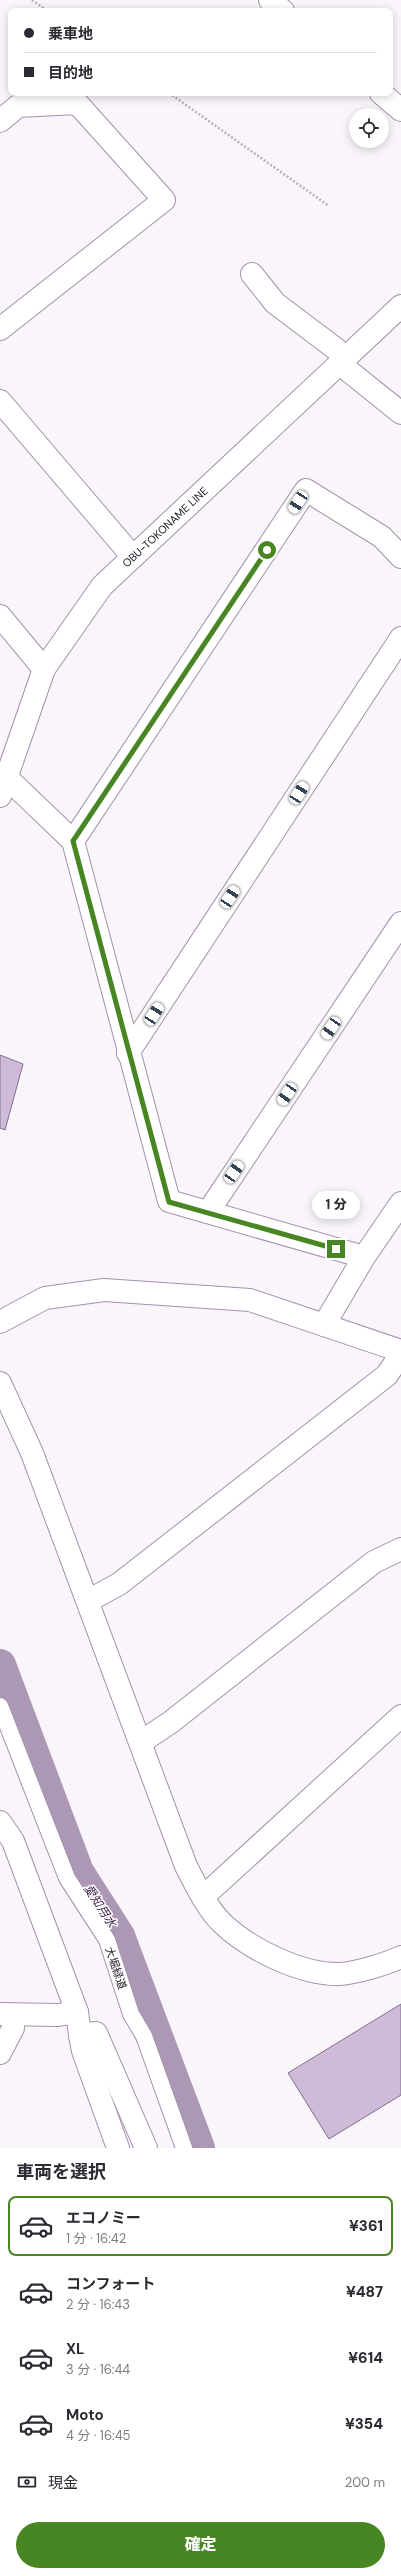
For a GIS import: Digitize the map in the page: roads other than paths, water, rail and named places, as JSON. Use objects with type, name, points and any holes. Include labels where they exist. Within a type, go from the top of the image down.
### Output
[{"type":"street","points":[[270,0],[279,8]]},
{"type":"street","points":[[0,121],[18,106],[77,103],[164,200],[0,329]]},
{"type":"street","points":[[252,274],[275,303],[336,349],[342,361],[400,409]]},
{"type":"street","name":"OBU-TOKONAME LINE","points":[[3,787],[44,669],[102,586],[401,306]]},
{"type":"street","points":[[0,401],[133,557]]},
{"type":"street","points":[[73,841],[306,490],[382,537],[401,557]]},
{"type":"street","points":[[0,616],[44,669]]},
{"type":"street","points":[[128,1053],[401,638]]},
{"type":"street","points":[[3,787],[73,841],[128,1053],[169,1202],[364,1257]]},
{"type":"street","points":[[208,1212],[401,923]]},
{"type":"street","points":[[324,1325],[364,1257],[401,1203]]},
{"type":"street","points":[[0,1322],[45,1298],[104,1290],[250,1300],[401,1351]]},
{"type":"street","points":[[88,1601],[119,1584],[387,1375],[401,1354]]},
{"type":"street","points":[[0,1383],[32,1453],[186,1866],[203,1897],[221,1922],[242,1939],[293,1965],[324,1973],[341,1974],[401,1957]]},
{"type":"street","points":[[141,1742],[171,1722],[374,1562],[401,1549]]},
{"type":"street","points":[[203,1897],[281,1829],[364,1748],[401,1716]]},
{"type":"street","points":[[0,1822],[14,1841],[77,2012],[83,2051],[118,2148]]},
{"type":"street","points":[[0,2053],[13,2028],[7,2015],[58,2015],[77,2012]]},
{"type":"street","points":[[80,2035],[96,2033],[146,2148]]},
{"type":"lane","name":"大堀緑道","points":[[0,1706],[67,1878],[107,1940],[131,2014],[144,2036],[184,2148]]},
{"type":"waterway","name":"愛知用水","points":[[0,1665],[78,1872],[119,1936],[199,2148]]}]
